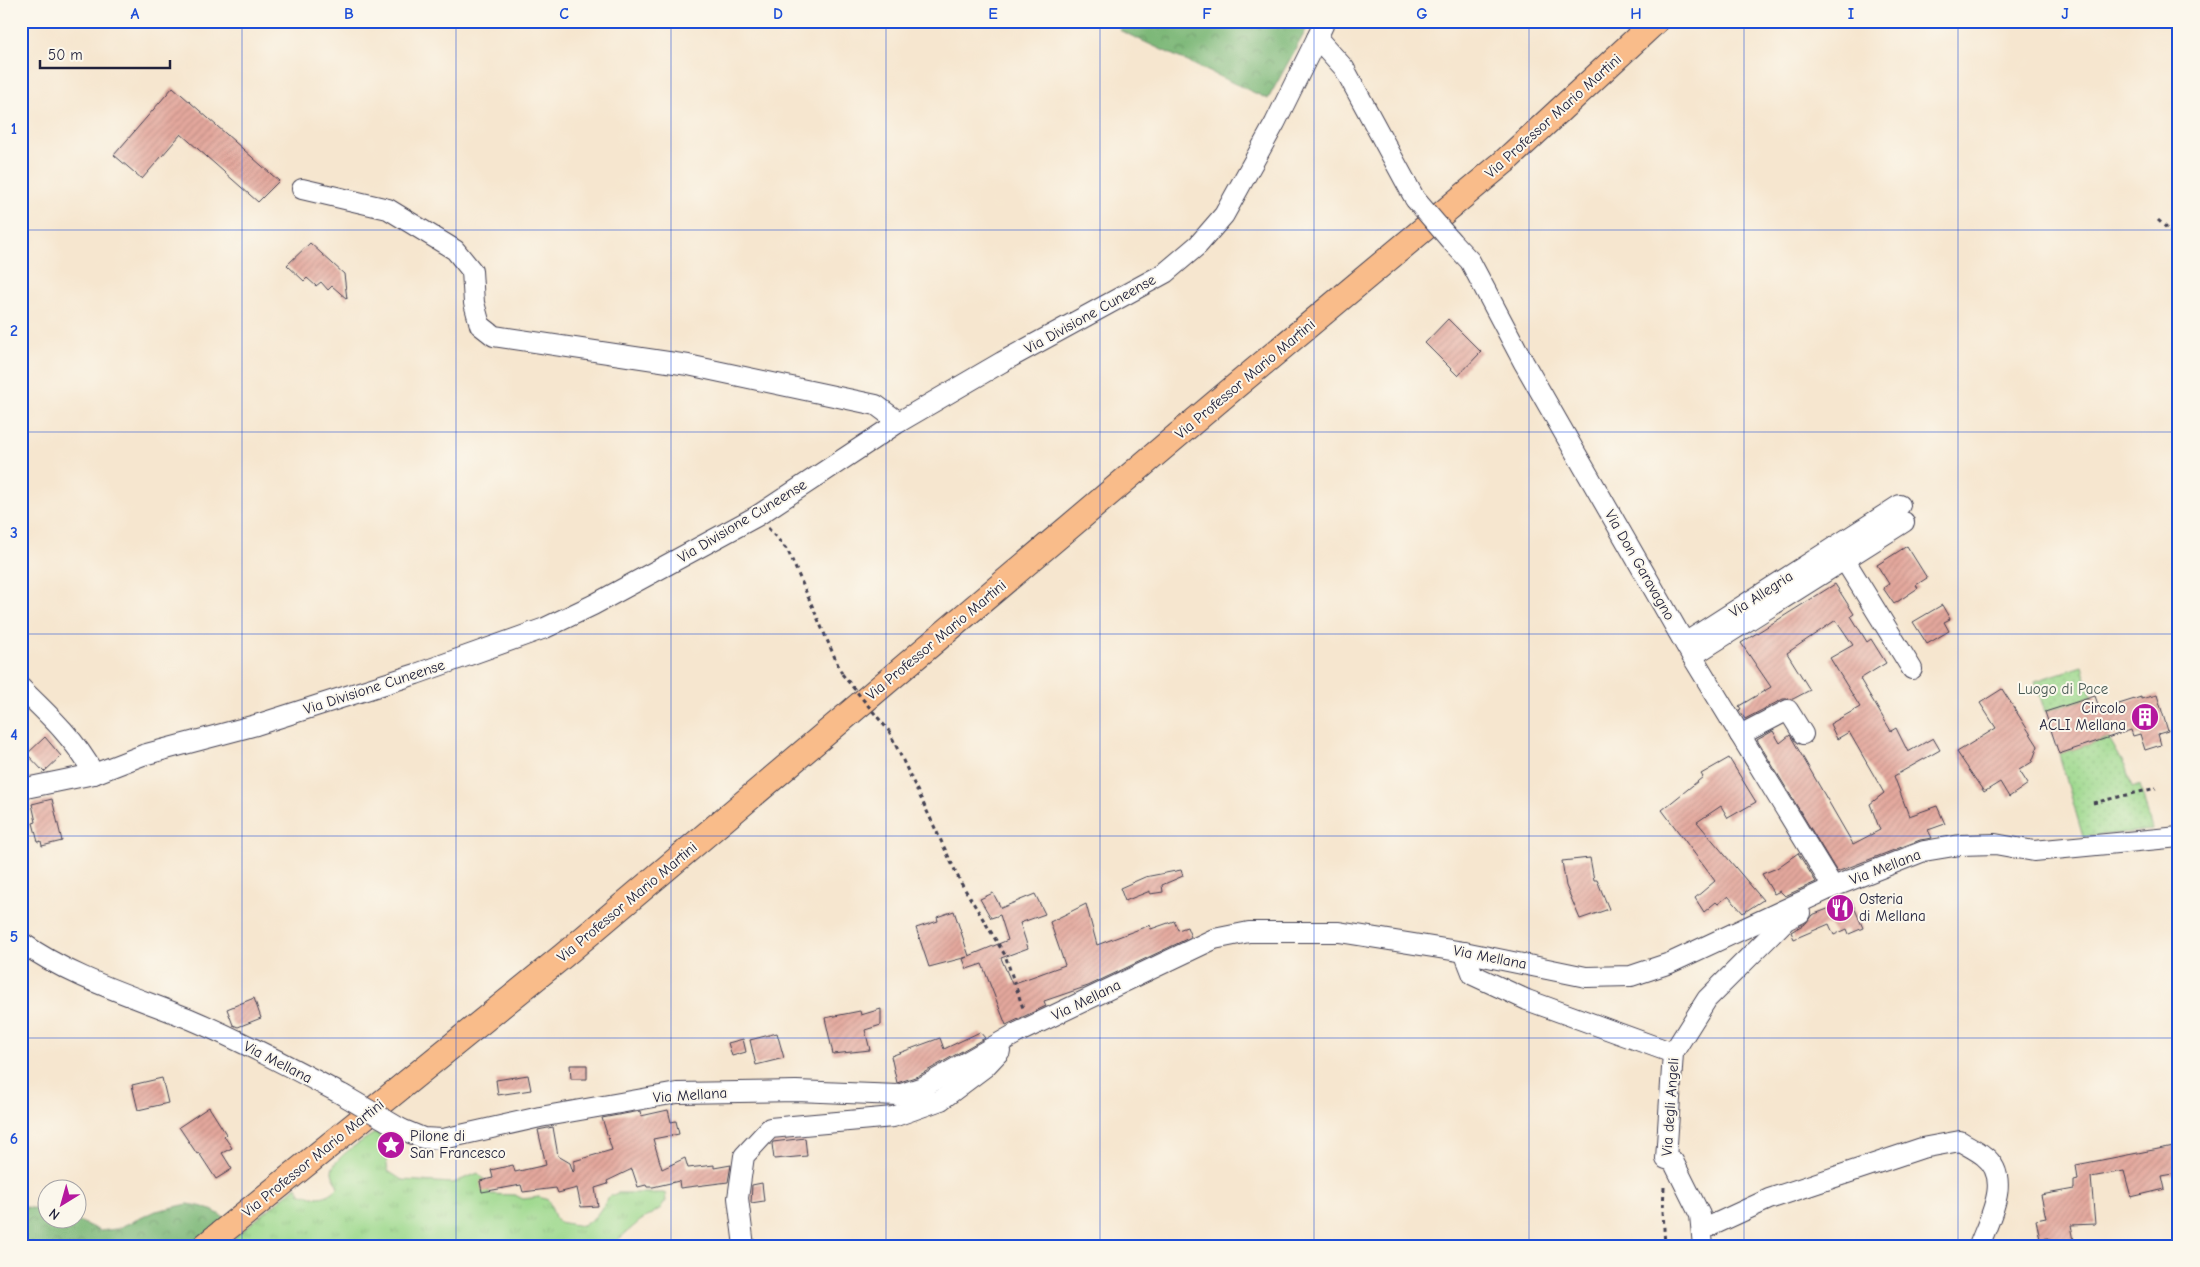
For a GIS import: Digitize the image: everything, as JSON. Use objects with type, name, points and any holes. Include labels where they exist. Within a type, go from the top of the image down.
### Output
[{"type":"main road","name":"Via Professor Mario Martini","points":[[205,1246],[571,950],[1221,398],[1504,162],[1656,21]]},
{"type":"street","name":"Via Divisione Cuneense","points":[[1321,30],[1416,199]]},
{"type":"street","name":"Via Divisione Cuneense","points":[[21,789],[94,774],[144,755],[256,725],[416,674],[545,628],[593,605],[757,516],[899,422],[1002,362],[1165,273],[1198,245],[1224,215],[1275,123],[1321,30]]},
{"type":"street","points":[[302,189],[388,209],[455,250],[472,271],[474,303],[480,325],[494,336],[688,365],[876,405],[899,422]]},
{"type":"street","name":"Via Don Garavagno","points":[[1416,199],[1470,261],[1524,363],[1689,649],[1834,887]]},
{"type":"street","name":"Via Allegria","points":[[1689,649],[1902,514]]},
{"type":"street","points":[[1841,552],[1912,669]]},
{"type":"street","points":[[21,688],[65,730],[84,755],[94,774]]},
{"type":"street","points":[[1740,735],[1788,710],[1803,734]]},
{"type":"street","name":"Via Mellana","points":[[21,942],[37,954],[100,984],[191,1020],[252,1048],[343,1095],[401,1129],[423,1138],[442,1139],[540,1116],[677,1093],[796,1091],[898,1094],[923,1087],[1024,1030],[1214,939],[1249,932],[1339,932],[1464,952],[1586,977],[1631,976],[1670,963],[1834,887],[1924,851],[1960,845],[1995,844],[2034,851],[2179,836]]},
{"type":"street","name":"Via degli Angeli","points":[[1666,1159],[1673,1053],[1707,999],[1739,965],[1786,920],[1830,897],[1834,887]]},
{"type":"street","points":[[1464,952],[1473,975],[1527,1000],[1673,1053]]},
{"type":"street","points":[[744,1246],[738,1198],[744,1156],[770,1128],[893,1117],[941,1100],[985,1067],[1024,1030]]},
{"type":"street","points":[[1666,1159],[1673,1161],[1700,1215],[1703,1238],[1768,1199],[1922,1148],[1960,1142],[1985,1156],[1997,1173],[1998,1193],[1979,1246]]},
{"type":"path","points":[[2158,220],[2179,239]]},
{"type":"path","points":[[757,516],[788,551],[842,674],[889,731],[961,883],[1005,956],[1024,1030]]},
{"type":"path","points":[[2093,803],[2156,788]]},
{"type":"path","name":"Via degli Angeli","points":[[1665,1246],[1663,1211],[1666,1159]]},
{"type":"green space","points":[[1123,21],[1311,21],[1268,99],[1119,30]]},
{"type":"green space","name":"Luogo di Pace","points":[[2082,666],[2092,697],[2045,712],[2035,681]]},
{"type":"green space","points":[[2109,738],[2126,768],[2132,788],[2140,785],[2152,830],[2083,837],[2059,754]]},
{"type":"green space","points":[[378,1131],[384,1146],[388,1171],[402,1180],[453,1183],[478,1173],[484,1179],[490,1194],[515,1195],[523,1199],[539,1197],[548,1200],[558,1222],[583,1226],[596,1216],[610,1196],[618,1193],[665,1193],[666,1201],[661,1208],[640,1221],[614,1243],[603,1246],[563,1242],[520,1246],[224,1246],[297,1186],[300,1193],[310,1196],[320,1197],[330,1194],[338,1187],[332,1171],[338,1160],[351,1148]]},
{"type":"green space","points":[[188,1204],[209,1209],[227,1220],[191,1246],[21,1246],[21,1206],[38,1209],[38,1230],[88,1230],[88,1225],[100,1231],[116,1229],[156,1211]]},
{"type":"building","points":[[173,87],[279,181],[258,202],[181,134],[142,179],[114,155]]},
{"type":"building","points":[[310,243],[344,274],[347,299],[332,286],[328,290],[321,282],[316,286],[307,278],[304,281],[287,265]]},
{"type":"building","points":[[1448,319],[1481,352],[1458,376],[1425,343]]},
{"type":"building","points":[[1907,546],[1927,578],[1916,585],[1918,588],[1894,604],[1883,588],[1889,584],[1877,565]]},
{"type":"building","points":[[1835,584],[1854,614],[1851,616],[1867,642],[1871,639],[1886,663],[1860,679],[1891,731],[1896,728],[1908,752],[1933,738],[1940,750],[1894,776],[1909,816],[1937,806],[1945,824],[1928,830],[1932,838],[1920,840],[1837,872],[1757,740],[1773,731],[1780,743],[1790,735],[1853,844],[1880,830],[1870,804],[1884,793],[1849,732],[1837,739],[1830,724],[1860,707],[1830,658],[1853,645],[1836,620],[1787,653],[1810,690],[1793,699],[1783,699],[1745,719],[1739,710],[1741,709],[1739,706],[1771,687],[1741,643]]},
{"type":"building","points":[[1942,605],[1950,619],[1944,622],[1949,631],[1927,644],[1913,622]]},
{"type":"building","points":[[2002,689],[2038,746],[2032,762],[2019,770],[2028,784],[2009,797],[2000,782],[1984,792],[1957,752],[1996,728],[1980,703]]},
{"type":"building","points":[[2157,695],[2168,731],[2158,734],[2161,745],[2145,750],[2140,734],[2133,736],[2131,730],[2059,754],[2045,712],[2095,696],[2100,710],[2141,697],[2141,699]]},
{"type":"building","points":[[45,737],[61,756],[44,772],[27,754]]},
{"type":"building","points":[[1729,758],[1756,802],[1728,818],[1721,806],[1697,822],[1763,900],[1743,913],[1728,896],[1718,904],[1716,902],[1704,912],[1695,898],[1715,881],[1662,810],[1703,777],[1701,774]]},
{"type":"building","points":[[52,799],[62,841],[42,846],[41,841],[38,842],[33,823],[36,822],[32,804]]},
{"type":"building","points":[[1798,853],[1816,882],[1785,896],[1780,891],[1774,894],[1762,874],[1777,868]]},
{"type":"building","points":[[1590,858],[1594,880],[1597,880],[1609,909],[1580,919],[1566,886],[1562,861]]},
{"type":"building","points":[[1181,870],[1183,876],[1162,885],[1163,892],[1150,894],[1150,891],[1125,901],[1120,888],[1145,877]]},
{"type":"building","points":[[993,893],[1001,908],[1035,894],[1045,914],[1020,923],[1028,948],[1001,958],[1012,984],[1065,965],[1050,922],[1086,904],[1097,945],[1150,925],[1151,929],[1174,921],[1178,930],[1187,927],[1191,937],[1088,986],[1044,1001],[1046,1006],[1006,1025],[982,964],[967,969],[963,959],[967,957],[929,967],[916,928],[938,921],[937,917],[954,911],[969,956],[1008,940],[1000,915],[991,918],[980,899]]},
{"type":"building","points":[[1851,900],[1863,928],[1849,934],[1847,929],[1834,935],[1829,924],[1794,939],[1791,932],[1806,923],[1812,915]]},
{"type":"building","points":[[254,998],[261,1018],[238,1027],[233,1025],[227,1009]]},
{"type":"building","points":[[881,1009],[881,1025],[865,1030],[870,1050],[833,1054],[825,1018],[860,1011],[861,1015]]},
{"type":"building","points":[[980,1032],[985,1038],[918,1076],[897,1083],[891,1056],[940,1038],[944,1049]]},
{"type":"building","points":[[777,1033],[784,1058],[756,1065],[750,1040]]},
{"type":"building","points":[[743,1039],[746,1052],[732,1056],[728,1043]]},
{"type":"building","points":[[570,1065],[587,1065],[587,1079],[571,1079]]},
{"type":"building","points":[[528,1075],[531,1090],[498,1095],[496,1080]]},
{"type":"building","points":[[162,1078],[168,1103],[138,1110],[132,1085]]},
{"type":"building","points":[[209,1107],[226,1134],[224,1136],[232,1148],[222,1153],[232,1169],[216,1179],[179,1127]]},
{"type":"building","points":[[668,1110],[671,1122],[676,1121],[679,1134],[653,1139],[662,1169],[685,1158],[688,1168],[714,1165],[714,1168],[731,1165],[728,1182],[680,1188],[679,1181],[653,1187],[647,1187],[646,1185],[638,1187],[632,1169],[607,1181],[608,1184],[595,1188],[598,1206],[581,1207],[577,1188],[558,1193],[556,1188],[523,1192],[521,1185],[482,1192],[480,1181],[493,1178],[491,1170],[513,1165],[515,1172],[546,1165],[538,1130],[553,1127],[558,1156],[570,1163],[573,1172],[574,1161],[612,1150],[602,1118],[640,1111],[641,1116]]},
{"type":"building","points":[[805,1138],[807,1156],[774,1159],[773,1142]]},
{"type":"building","points":[[2179,1145],[2179,1173],[2162,1176],[2165,1189],[2131,1197],[2124,1171],[2091,1177],[2095,1224],[2071,1225],[2075,1246],[2051,1246],[2049,1238],[2040,1239],[2036,1220],[2046,1218],[2041,1195],[2074,1189],[2074,1181],[2078,1180],[2076,1165]]},
{"type":"building","points":[[762,1183],[764,1201],[751,1203],[752,1185]]},
{"type":"place","name":"Circolo ACLI Mellana","points":[[2145,717]]},
{"type":"place","name":"Osteria di Mellana","points":[[1840,908]]},
{"type":"place","name":"Pilone di San Francesco","points":[[391,1145]]}]
